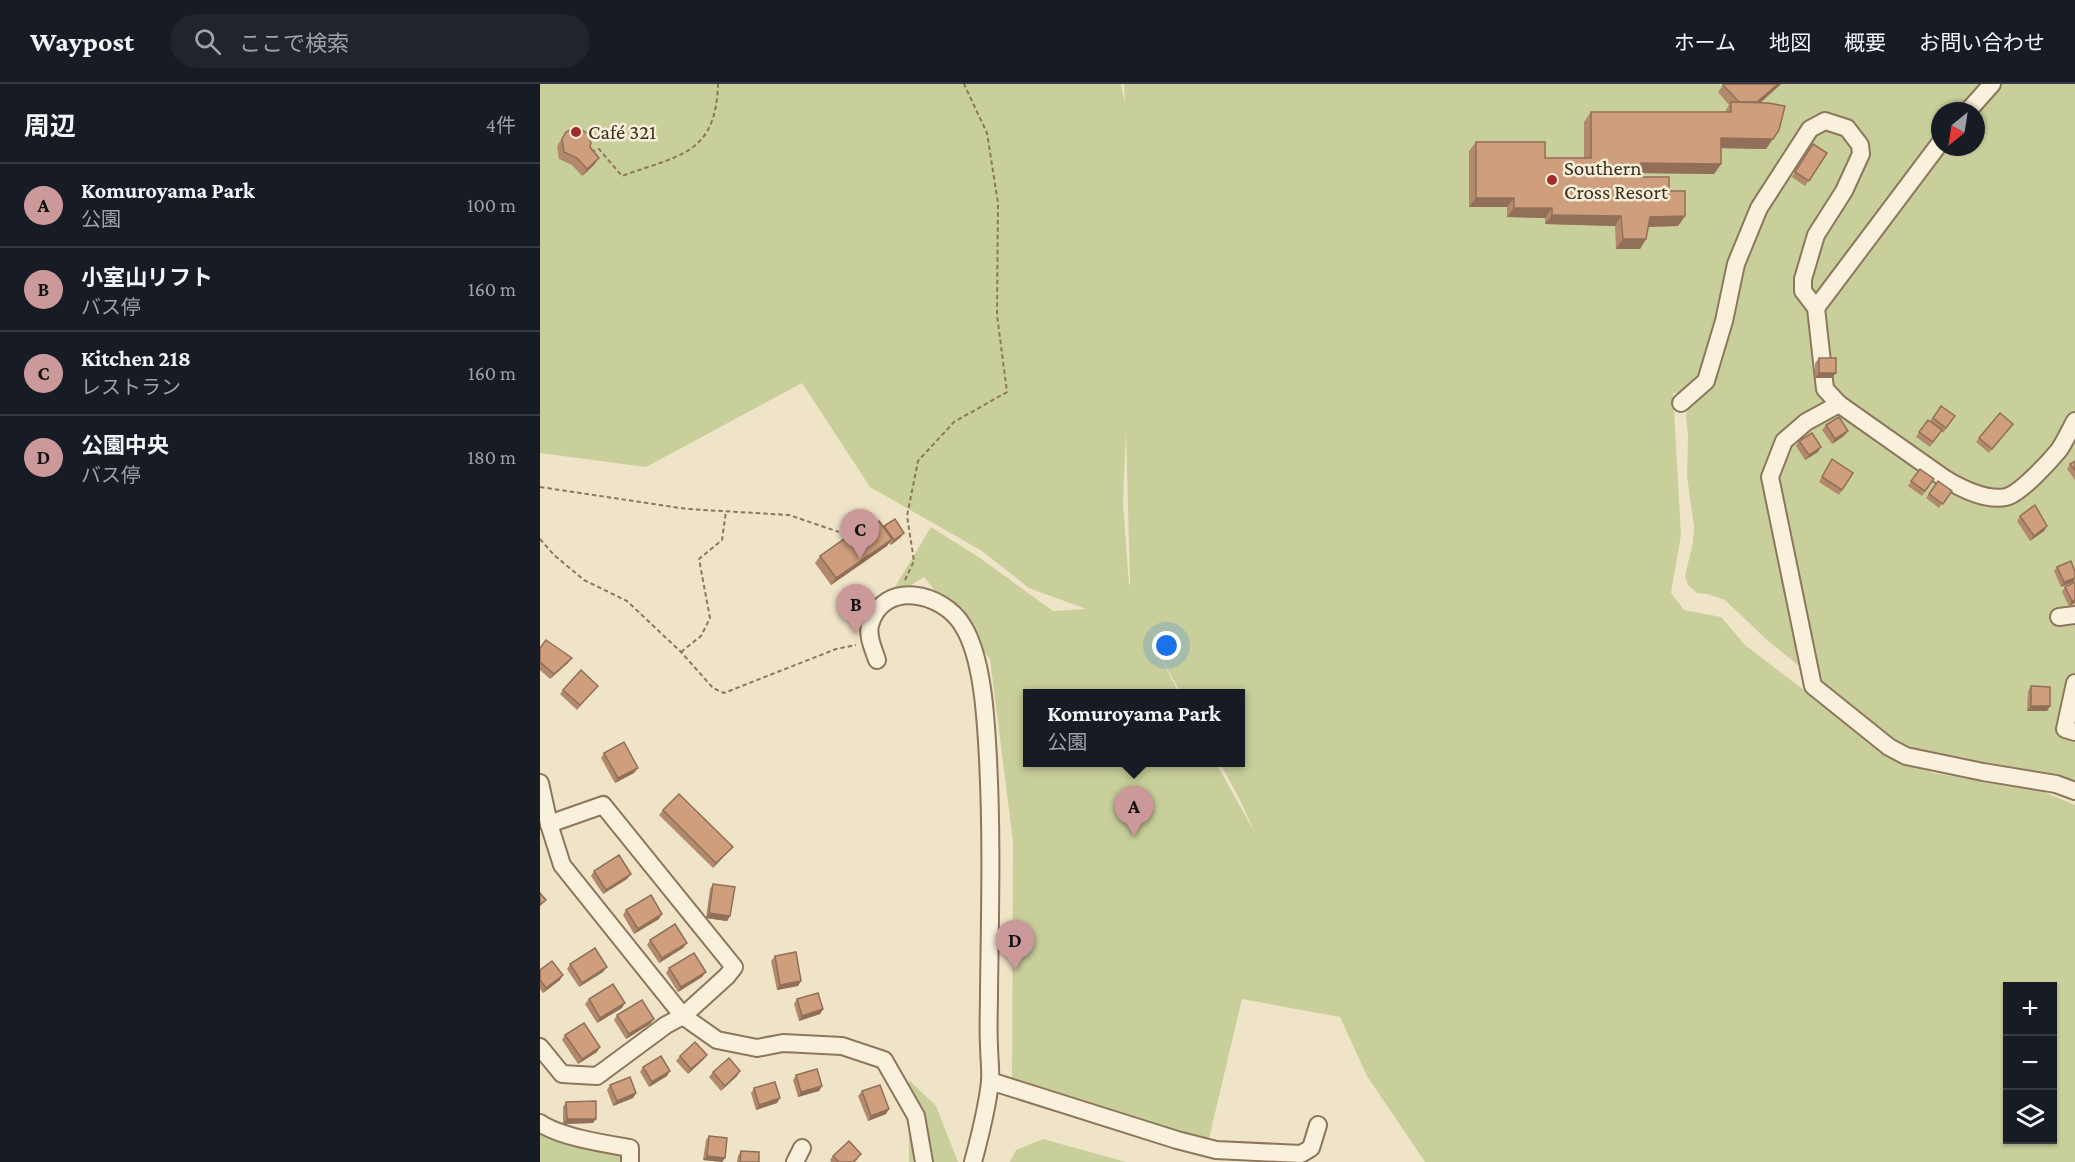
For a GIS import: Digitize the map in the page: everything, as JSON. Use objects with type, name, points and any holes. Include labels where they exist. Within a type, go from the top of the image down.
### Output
[{"type":"street","points":[[1976,102],[1992,84]]},
{"type":"street","points":[[1681,402],[1706,381],[1724,321],[1737,264],[1759,208],[1810,129],[1826,121],[1847,128],[1860,145],[1861,154],[1844,191],[1816,235],[1803,279],[1803,291],[1816,308],[1825,389],[1839,404],[1944,478],[1962,489],[1988,496],[2006,497],[2020,489],[2067,449],[2075,421]]},
{"type":"street","points":[[1816,308],[1931,155]]},
{"type":"street","points":[[1839,404],[1806,422],[1784,441],[1770,477],[1813,686],[1889,747],[1906,756],[2056,784],[2075,791]]},
{"type":"street","points":[[877,660],[871,641],[870,627],[877,610],[887,600],[915,594],[934,600],[951,610],[963,626],[972,648],[984,695],[991,814],[988,1025],[990,1081],[974,1162]]},
{"type":"street","points":[[2075,683],[2065,729],[2075,732]]},
{"type":"street","points":[[540,783],[549,824],[562,865],[683,1016],[717,1040],[757,1048],[783,1043],[842,1047],[884,1060],[916,1116],[924,1162]]},
{"type":"street","points":[[540,1047],[562,1074],[597,1076],[666,1025],[683,1016],[734,967],[603,806],[549,824]]},
{"type":"street","points":[[990,1081],[1177,1140],[1216,1150],[1301,1154],[1311,1148],[1318,1125]]},
{"type":"street","points":[[540,1123],[564,1133],[630,1148],[630,1162]]},
{"type":"path","points":[[584,154],[599,148],[622,176],[692,150],[711,129],[717,103],[718,84]]},
{"type":"path","points":[[902,597],[902,585],[914,561],[907,516],[918,461],[954,422],[1008,392],[997,315],[998,203],[987,132],[964,84]]},
{"type":"path","points":[[540,487],[687,509],[789,515],[839,532]]},
{"type":"path","points":[[681,652],[701,636],[710,618],[699,559],[722,540],[726,511]]},
{"type":"path","points":[[540,539],[554,555],[584,580],[627,601],[681,652],[713,688],[724,693],[836,650],[871,641]]},
{"type":"green space","points":[[540,84],[1121,84],[1125,104],[1124,84],[2075,84],[2075,783],[2056,775],[1909,750],[1890,740],[1766,639],[1725,600],[1697,593],[1688,585],[1685,576],[1694,527],[1687,476],[1686,416],[1689,404],[1699,393],[1673,393],[1681,535],[1671,593],[1684,610],[1721,617],[1745,645],[1889,755],[1933,773],[2042,791],[2075,805],[2075,1162],[1425,1162],[1367,1076],[1340,1017],[1242,999],[1206,1151],[1012,1089],[1013,841],[990,659],[924,577],[887,600],[931,527],[980,558],[1053,611],[1086,609],[1029,588],[982,551],[870,487],[802,383],[646,467],[540,453]],"holes":[[[1126,431],[1130,584],[1123,504]]]},
{"type":"green space","points":[[909,1080],[936,1106],[958,1162],[909,1162]]},
{"type":"green space","points":[[540,1115],[630,1148],[627,1162],[540,1162]]},
{"type":"green space","points":[[1043,1139],[1126,1162],[1010,1162],[1016,1150]]},
{"type":"building","points":[[1724,84],[1778,84],[1757,102],[1739,102]]},
{"type":"building","name":"Southern Cross Resort","points":[[1731,102],[1785,106],[1779,130],[1773,139],[1721,138],[1721,164],[1641,163],[1641,177],[1669,177],[1669,191],[1685,191],[1685,216],[1650,217],[1646,239],[1623,239],[1621,216],[1552,215],[1552,208],[1514,208],[1514,198],[1476,198],[1476,142],[1545,142],[1545,158],[1591,158],[1591,112],[1731,112]]},
{"type":"building","points":[[580,129],[587,133],[591,143],[590,147],[599,158],[587,169],[577,158],[564,152],[562,139],[566,132]]},
{"type":"building","points":[[1813,144],[1827,153],[1809,181],[1795,172]]},
{"type":"building","points":[[1819,358],[1836,358],[1836,373],[1819,373]]},
{"type":"building","points":[[1941,406],[1955,416],[1946,428],[1933,418]]},
{"type":"building","points":[[2000,413],[2013,424],[1992,449],[1979,438]]},
{"type":"building","points":[[1839,417],[1848,431],[1835,439],[1826,425]]},
{"type":"building","points":[[1928,420],[1942,430],[1933,442],[1919,432]]},
{"type":"building","points":[[1812,433],[1821,447],[1809,455],[1799,441]]},
{"type":"building","points":[[1832,459],[1853,473],[1842,490],[1822,477]]},
{"type":"building","points":[[1920,469],[1934,479],[1925,491],[1911,481]]},
{"type":"building","points":[[1938,481],[1952,491],[1943,504],[1929,494]]},
{"type":"building","points":[[2035,505],[2047,526],[2034,536],[2020,516]]},
{"type":"building","points":[[873,517],[877,523],[879,521],[892,539],[836,578],[820,556],[854,532],[852,529],[857,526],[858,528]]},
{"type":"building","points":[[895,519],[904,533],[894,540],[884,526]]},
{"type":"building","points":[[2071,561],[2075,578],[2064,582],[2057,567]]},
{"type":"building","points":[[2075,582],[2075,600],[2072,601],[2065,587]]},
{"type":"building","points":[[546,640],[572,658],[554,674],[540,662],[540,648]]},
{"type":"building","points":[[581,670],[598,686],[580,705],[563,690]]},
{"type":"building","points":[[2031,686],[2050,687],[2050,706],[2031,706]]},
{"type":"building","points":[[624,742],[638,768],[618,778],[604,753]]},
{"type":"building","points":[[679,794],[733,847],[716,863],[663,810]]},
{"type":"building","points":[[619,855],[631,874],[606,890],[594,871]]},
{"type":"building","points":[[713,884],[735,887],[730,916],[709,913]]},
{"type":"building","points":[[540,893],[546,900],[540,905]]},
{"type":"building","points":[[651,895],[662,914],[638,929],[626,910]]},
{"type":"building","points":[[675,924],[687,943],[662,958],[650,940]]},
{"type":"building","points":[[595,948],[607,967],[582,983],[570,964]]},
{"type":"building","points":[[796,952],[801,981],[780,985],[775,956]]},
{"type":"building","points":[[694,953],[706,972],[681,987],[669,968]]},
{"type":"building","points":[[552,961],[563,975],[546,988],[540,980],[540,970]]},
{"type":"building","points":[[613,984],[625,1003],[600,1018],[589,999]]},
{"type":"building","points":[[818,993],[823,1009],[802,1016],[797,999]]},
{"type":"building","points":[[642,1000],[654,1019],[629,1034],[617,1015]]},
{"type":"building","points":[[584,1023],[600,1047],[582,1059],[565,1035]]},
{"type":"building","points":[[695,1042],[707,1055],[691,1069],[680,1056]]},
{"type":"building","points":[[661,1056],[670,1071],[652,1082],[643,1067]]},
{"type":"building","points":[[729,1058],[740,1071],[725,1086],[713,1072]]},
{"type":"building","points":[[817,1069],[822,1086],[801,1092],[796,1075]]},
{"type":"building","points":[[630,1077],[636,1093],[617,1101],[610,1085]]},
{"type":"building","points":[[775,1082],[780,1098],[759,1105],[754,1088]]},
{"type":"building","points":[[880,1085],[889,1109],[871,1116],[862,1091]]},
{"type":"building","points":[[596,1101],[596,1119],[567,1119],[566,1102]]},
{"type":"building","points":[[709,1136],[727,1138],[725,1158],[707,1156]]},
{"type":"building","points":[[849,1141],[861,1154],[853,1162],[839,1162],[833,1156]]},
{"type":"building","points":[[741,1151],[759,1152],[759,1162],[740,1162]]},
{"type":"place","name":"Café 321","points":[[576,132]]},
{"type":"place","name":"Southern Cross Resort","points":[[1552,180]]},
{"type":"place","name":"Kitchen 218","points":[[860,559]]},
{"type":"place","name":"小室山リフト","points":[[856,634]]},
{"type":"place","name":"Komuroyama Park","points":[[1134,836]]},
{"type":"place","name":"公園中央","points":[[1015,970]]}]
